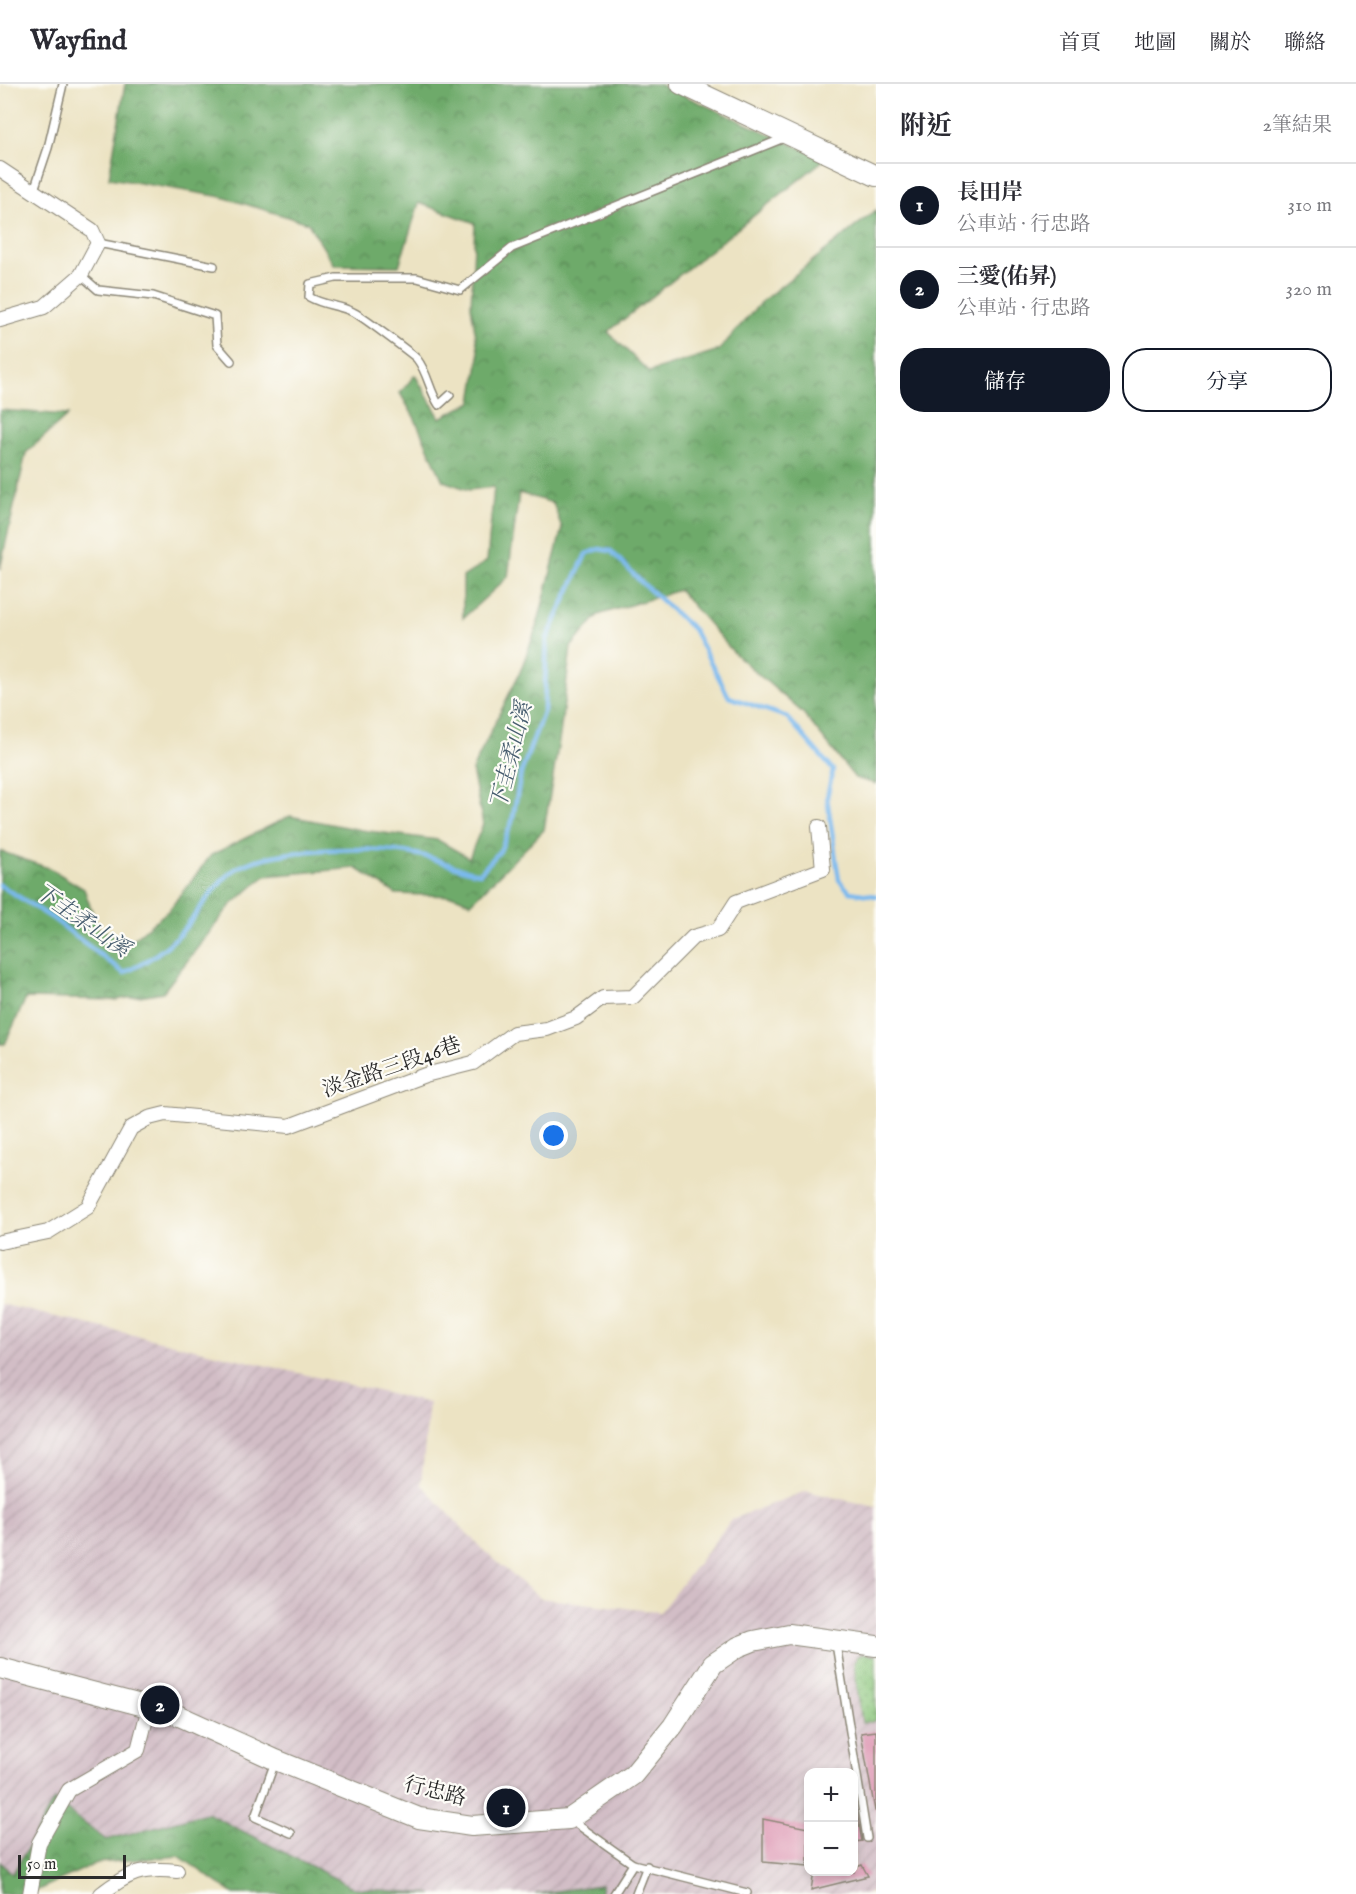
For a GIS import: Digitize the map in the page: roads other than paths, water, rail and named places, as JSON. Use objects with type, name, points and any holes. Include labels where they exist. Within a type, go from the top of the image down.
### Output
[{"type":"street","points":[[681,84],[876,176]]},
{"type":"street","points":[[0,169],[92,230],[98,243],[81,275],[44,307],[0,320]]},
{"type":"street","name":"淡金路三段46巷","points":[[0,1242],[48,1232],[88,1207],[131,1128],[149,1118],[165,1114],[289,1126],[425,1075],[473,1063],[513,1033],[547,1029],[576,1018],[603,998],[633,997],[693,937],[717,930],[736,902],[823,869],[819,827]]},
{"type":"street","points":[[569,1819],[633,1774],[673,1726],[713,1664],[726,1654],[753,1641],[789,1634],[876,1646]]},
{"type":"street","name":"行忠路","points":[[0,1668],[175,1714],[276,1760],[419,1818],[472,1826],[569,1819]]},
{"type":"street","points":[[30,1894],[39,1843],[69,1790],[138,1750],[149,1707]]},
{"type":"street","points":[[101,1894],[123,1877],[150,1868],[177,1871]]},
{"type":"lane","points":[[34,190],[48,148],[63,84]]},
{"type":"lane","points":[[450,395],[439,405],[431,394],[428,376],[416,357],[353,312],[323,305],[309,297],[310,284],[336,278],[417,278],[460,290],[512,248],[789,136]]},
{"type":"lane","points":[[98,243],[214,266]]},
{"type":"lane","points":[[81,275],[98,290],[153,296],[215,316],[217,345],[231,361]]},
{"type":"lane","points":[[835,1641],[867,1838]]},
{"type":"lane","points":[[276,1760],[255,1817],[291,1833]]},
{"type":"lane","points":[[569,1819],[633,1863],[747,1893]]},
{"type":"lane","points":[[615,1894],[633,1863]]},
{"type":"lane","points":[[636,1894],[647,1866]]},
{"type":"waterway","name":"下圭柔山溪","points":[[0,885],[52,918],[124,973],[152,957],[171,942],[229,874],[245,864],[268,857],[323,850],[380,850],[424,856],[480,873],[500,851],[512,822],[521,773],[544,710],[547,639],[586,554],[599,549],[611,551],[693,629],[729,697],[787,717],[833,770],[827,797],[839,880],[850,892],[876,896]]},
{"type":"place","name":"三愛(佑昇)","points":[[160,1705]]},
{"type":"place","name":"長田岸","points":[[506,1808]]}]
